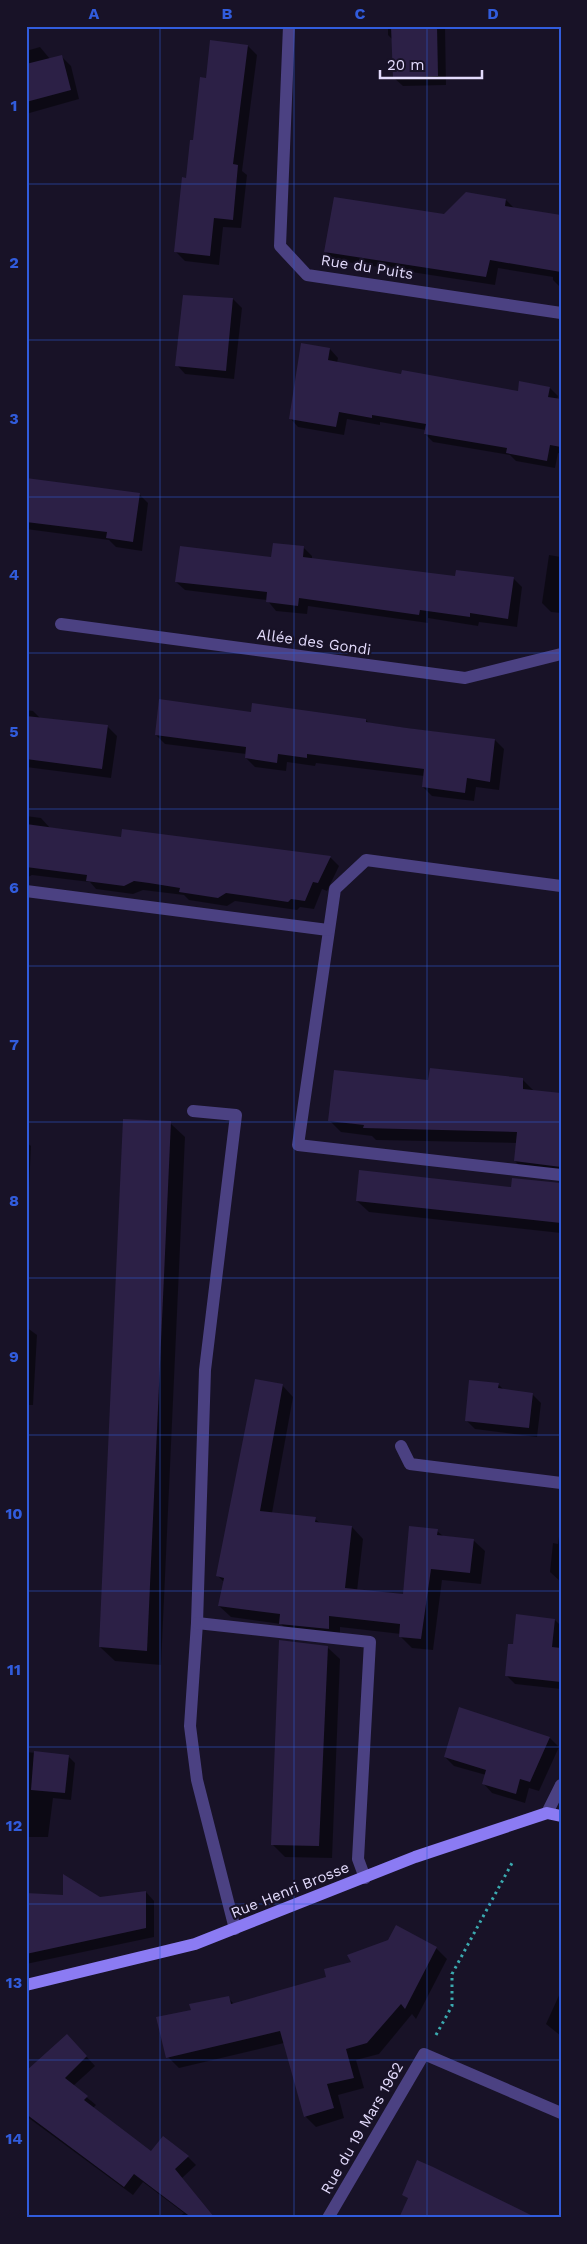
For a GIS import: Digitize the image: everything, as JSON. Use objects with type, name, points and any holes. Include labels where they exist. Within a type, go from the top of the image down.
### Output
[{"type":"street","name":"Rue du Puits","points":[[289,26],[280,246],[307,274],[561,313]]},
{"type":"street","name":"Allée des Gondi","points":[[60,624],[465,678],[561,654]]},
{"type":"street","points":[[561,886],[366,860],[336,889],[328,930],[298,1145],[561,1175]]},
{"type":"street","points":[[26,891],[328,930]]},
{"type":"street","points":[[193,1110],[236,1116],[205,1370],[197,1622],[190,1726],[196,1770],[235,1929]]},
{"type":"street","points":[[401,1446],[410,1464],[561,1483]]},
{"type":"street","points":[[197,1622],[370,1642],[358,1859],[365,1878]]},
{"type":"street","points":[[561,1785],[547,1813],[561,1816]]},
{"type":"street","name":"Rue Henri Brosse","points":[[26,1985],[195,1944],[416,1857],[547,1813]]},
{"type":"street","points":[[424,2054],[561,2113]]},
{"type":"street","name":"Rue du 19 Mars 1962","points":[[328,2218],[424,2054]]},
{"type":"path","points":[[424,2054],[452,2006],[452,1974],[512,1863]]},
{"type":"building","points":[[391,26],[437,26],[438,76],[393,78]]},
{"type":"building","points":[[210,40],[248,45],[233,164],[238,165],[233,220],[214,218],[210,256],[174,252],[182,177],[186,178],[190,140],[193,140],[200,77],[206,78]]},
{"type":"building","points":[[62,55],[71,90],[26,102],[26,64]]},
{"type":"building","points":[[466,192],[506,199],[505,206],[561,215],[561,272],[490,260],[486,277],[324,252],[334,197],[444,214]]},
{"type":"building","points":[[183,295],[233,298],[226,371],[175,366]]},
{"type":"building","points":[[301,343],[330,348],[328,360],[401,374],[402,370],[518,391],[519,381],[550,387],[548,397],[561,399],[561,447],[550,445],[547,461],[506,453],[507,448],[424,434],[426,424],[372,415],[372,418],[339,412],[336,427],[289,419]]},
{"type":"building","points":[[26,478],[140,493],[133,542],[106,538],[107,532],[26,522]]},
{"type":"building","points":[[273,543],[304,546],[303,557],[455,576],[456,570],[514,577],[508,619],[470,613],[470,617],[420,610],[419,615],[299,598],[298,606],[266,602],[267,592],[175,582],[180,546],[271,557]]},
{"type":"building","points":[[159,699],[251,712],[252,703],[366,719],[366,722],[495,739],[490,782],[467,778],[465,793],[422,787],[424,769],[307,754],[307,758],[278,754],[277,763],[245,758],[246,747],[155,735]]},
{"type":"building","points":[[26,716],[108,725],[102,769],[26,759]]},
{"type":"building","points":[[26,824],[121,837],[122,829],[331,856],[318,883],[313,882],[305,901],[291,899],[288,902],[226,893],[218,898],[179,892],[180,888],[134,881],[124,886],[86,881],[87,875],[26,867]]},
{"type":"building","points":[[430,1068],[523,1078],[523,1089],[561,1093],[561,1167],[514,1161],[517,1132],[363,1128],[364,1125],[328,1121],[334,1070],[428,1080]]},
{"type":"building","points":[[123,1119],[171,1121],[147,1651],[99,1647]]},
{"type":"building","points":[[359,1170],[511,1187],[512,1178],[561,1183],[561,1223],[356,1201]]},
{"type":"building","points":[[255,1379],[283,1384],[260,1511],[316,1517],[315,1522],[352,1526],[345,1588],[403,1594],[409,1526],[438,1529],[437,1535],[474,1539],[470,1573],[431,1569],[421,1639],[399,1637],[400,1624],[329,1616],[329,1629],[279,1624],[280,1614],[218,1606],[224,1578],[216,1576]]},
{"type":"building","points":[[469,1380],[499,1383],[498,1388],[533,1393],[529,1428],[465,1421]]},
{"type":"building","points":[[516,1614],[555,1619],[552,1647],[561,1648],[561,1682],[505,1676],[508,1644],[513,1644]]},
{"type":"building","points":[[279,1640],[328,1646],[319,1846],[271,1845]]},
{"type":"building","points":[[459,1707],[550,1737],[530,1782],[520,1779],[516,1794],[482,1784],[486,1770],[444,1757]]},
{"type":"building","points":[[34,1751],[69,1755],[65,1793],[31,1790]]},
{"type":"building","points":[[63,1874],[100,1897],[146,1891],[146,1928],[26,1954],[26,1893],[63,1895]]},
{"type":"building","points":[[396,1925],[437,1947],[405,2009],[401,2004],[367,2043],[346,2049],[354,2078],[327,2084],[334,2108],[304,2117],[280,2031],[166,2058],[156,2017],[191,2010],[189,2004],[229,1996],[231,2004],[326,1977],[324,1969],[351,1962],[347,1955],[388,1940]]},
{"type":"building","points":[[67,2034],[87,2056],[65,2078],[88,2096],[84,2100],[151,2151],[163,2136],[189,2156],[175,2169],[215,2218],[192,2218],[134,2174],[124,2187],[26,2114],[26,2071]]},
{"type":"building","points":[[417,2160],[537,2218],[399,2218],[408,2198],[402,2195]]}]
